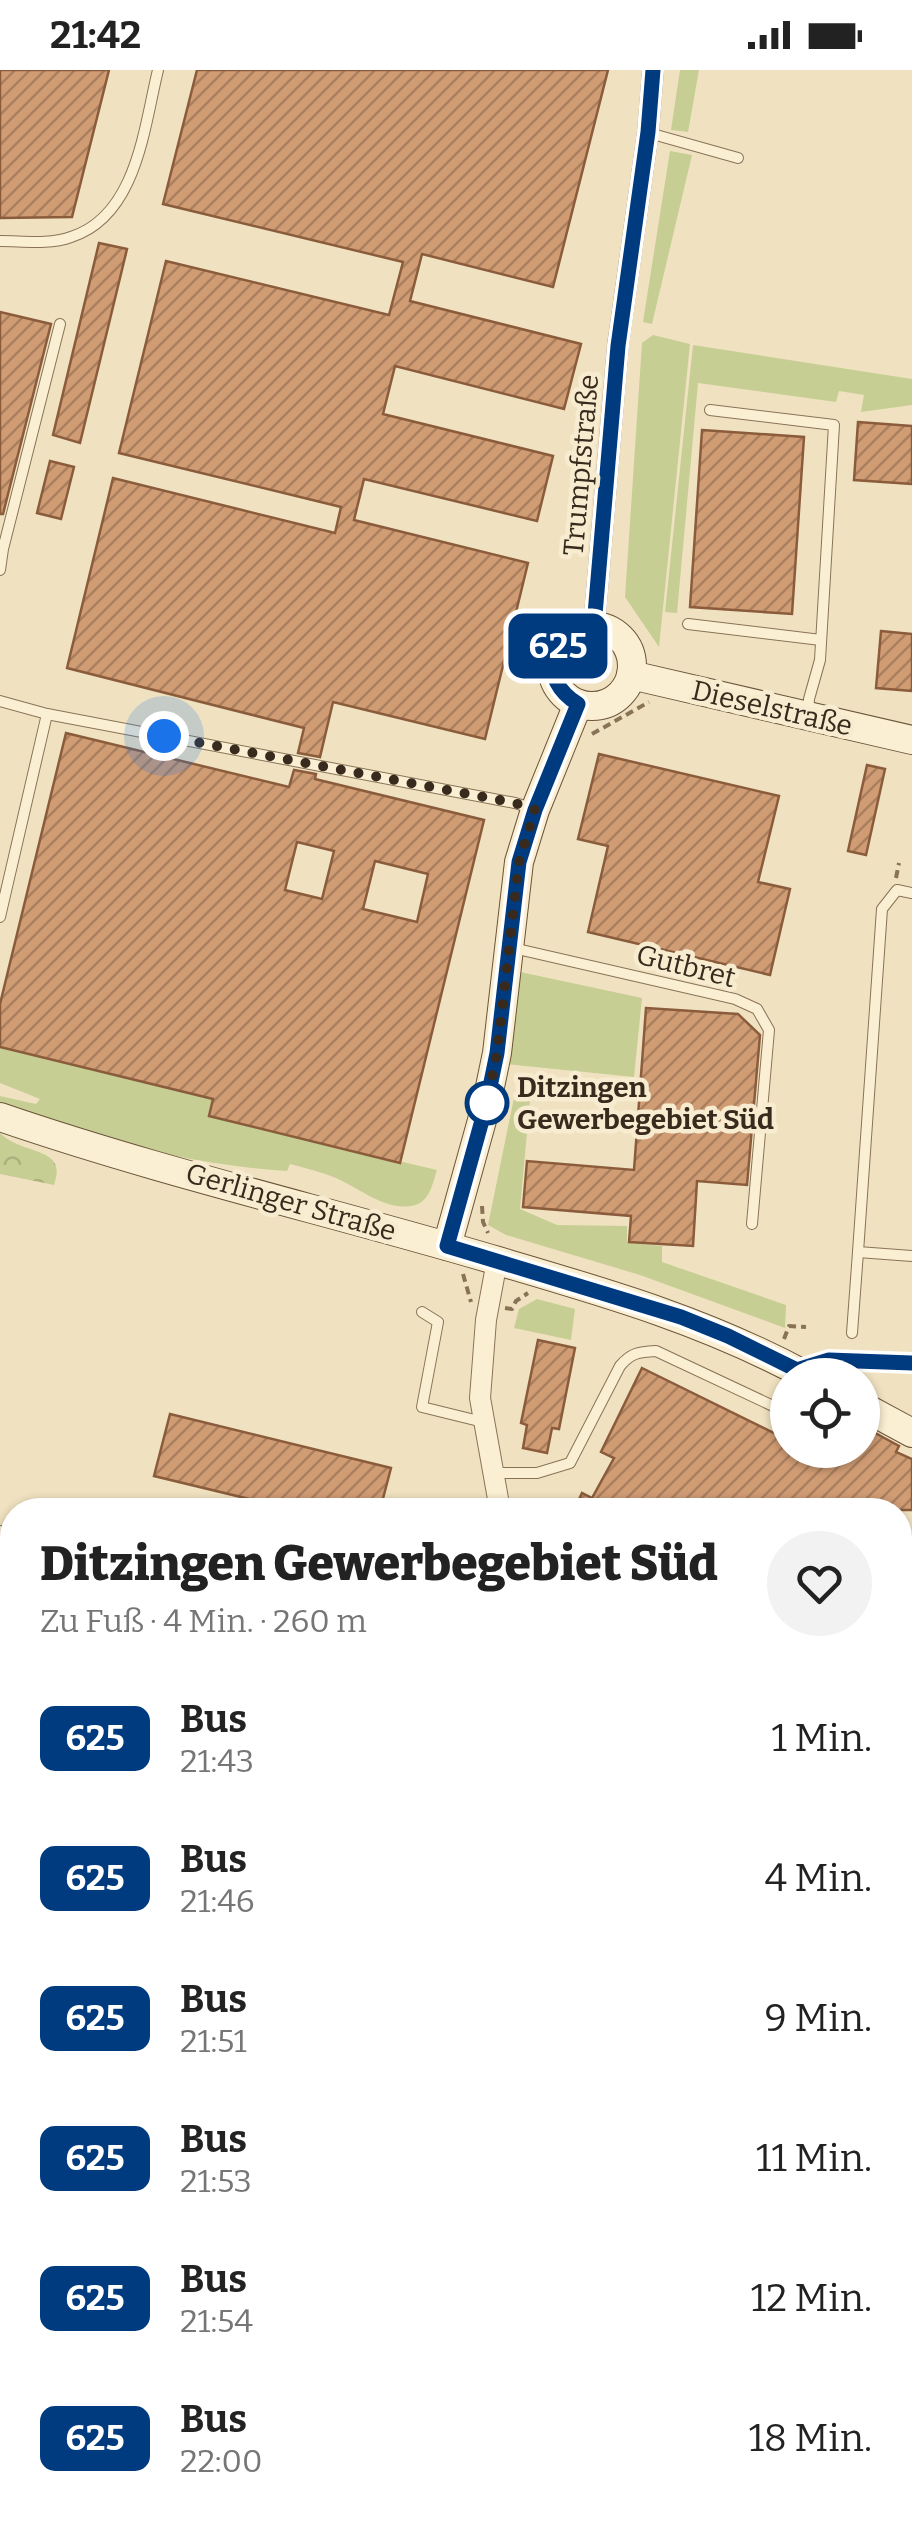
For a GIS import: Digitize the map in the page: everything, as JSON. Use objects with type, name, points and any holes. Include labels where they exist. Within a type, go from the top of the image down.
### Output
[{"type":"street","name":"Trumpfstraße","points":[[594,626],[618,346],[653,70]]},
{"type":"street","points":[[447,1246],[494,1071],[519,862],[535,810],[573,716],[590,706],[612,702],[645,678],[619,637],[594,626],[568,635],[558,645],[553,659],[553,673],[573,716]]},
{"type":"street","name":"Dieselstraße","points":[[645,678],[912,740]]},
{"type":"street","name":"Gerlinger Straße","points":[[0,1116],[92,1147],[497,1260],[681,1317],[771,1358]]},
{"type":"street","points":[[497,1260],[483,1348],[480,1398],[497,1498]]},
{"type":"street","points":[[880,1415],[912,1432]]},
{"type":"lane","points":[[0,241],[69,238],[85,231],[118,202],[130,182],[158,70]]},
{"type":"lane","points":[[648,132],[738,158]]},
{"type":"lane","points":[[0,570],[1,548],[60,324]]},
{"type":"lane","points":[[710,410],[834,425],[821,640],[808,717]]},
{"type":"lane","points":[[688,624],[821,640]]},
{"type":"lane","points":[[0,702],[535,810]]},
{"type":"lane","points":[[0,917],[46,714]]},
{"type":"lane","points":[[852,1333],[882,908],[897,890],[912,892]]},
{"type":"lane","name":"Gutbret","points":[[507,947],[735,999],[756,1010],[769,1030],[752,1224]]},
{"type":"lane","points":[[858,1252],[911,1256],[912,1244]]},
{"type":"lane","points":[[422,1312],[438,1322],[422,1408],[483,1422]]},
{"type":"lane","points":[[492,1473],[537,1473],[570,1463],[630,1354],[656,1351],[770,1405]]},
{"type":"lane","points":[[880,1362],[912,1363]]},
{"type":"path","points":[[573,716],[588,736],[655,699],[645,678]]},
{"type":"path","points":[[896,877],[899,863]]},
{"type":"path","points":[[788,1331],[790,1326],[806,1327]]},
{"type":"green space","points":[[680,70],[699,70],[688,132],[671,130]]},
{"type":"green space","points":[[670,151],[692,155],[652,324],[643,322]]},
{"type":"green space","points":[[653,335],[690,344],[659,647],[625,597],[642,343]]},
{"type":"green space","points":[[693,345],[912,379],[912,405],[861,412],[864,395],[839,391],[836,402],[698,383],[677,613],[665,612]]},
{"type":"green space","points":[[511,970],[642,998],[634,1077],[505,1064]]},
{"type":"green space","points":[[0,1047],[213,1099],[210,1117],[437,1170],[422,1202],[397,1206],[336,1178],[290,1164],[287,1171],[214,1163],[71,1130],[0,1108],[0,1096],[36,1104],[40,1099],[0,1083]]},
{"type":"green space","points":[[516,1088],[531,1089],[520,1209],[557,1225],[627,1226],[627,1243],[662,1246],[662,1262],[786,1305],[785,1328],[640,1275],[506,1235],[488,1225]]},
{"type":"green space","points":[[0,1133],[50,1157],[57,1173],[54,1185],[0,1174]]},
{"type":"green space","points":[[537,1299],[575,1309],[571,1340],[514,1328],[519,1309]]},
{"type":"building","points":[[0,70],[109,70],[72,217],[0,218]]},
{"type":"building","points":[[197,70],[608,70],[553,287],[422,254],[410,301],[581,344],[564,409],[395,366],[383,414],[553,456],[537,521],[364,479],[354,520],[528,563],[485,739],[333,702],[320,757],[298,753],[304,728],[67,668],[113,478],[335,533],[341,507],[119,453],[166,261],[389,315],[403,262],[163,204]]},
{"type":"building","points":[[99,243],[127,249],[80,443],[53,435]]},
{"type":"building","points":[[0,312],[51,324],[3,514],[0,514]]},
{"type":"building","points":[[858,422],[912,426],[912,484],[854,480]]},
{"type":"building","points":[[702,430],[804,437],[792,614],[690,607]]},
{"type":"building","points":[[50,461],[74,467],[61,519],[37,513]]},
{"type":"building","points":[[881,631],[912,634],[912,691],[876,688]]},
{"type":"building","points":[[66,733],[289,787],[294,770],[316,774],[315,779],[484,820],[400,1163],[209,1116],[213,1099],[0,1047],[0,1004]],"holes":[[[297,842],[334,851],[322,899],[285,890]],[[375,861],[428,874],[417,922],[363,909]]]},
{"type":"building","points":[[599,754],[779,796],[758,882],[790,889],[770,975],[588,932],[608,846],[578,839]]},
{"type":"building","points":[[867,765],[885,769],[866,855],[848,851]]},
{"type":"building","points":[[646,1008],[738,1014],[760,1035],[747,1185],[697,1181],[693,1246],[629,1242],[631,1216],[523,1207],[527,1161],[634,1170]]},
{"type":"building","points":[[538,1340],[575,1348],[559,1429],[552,1428],[547,1453],[523,1448],[527,1425],[521,1423]]},
{"type":"building","points":[[642,1368],[770,1431],[770,1468],[880,1468],[880,1436],[899,1446],[896,1452],[912,1459],[912,1498],[592,1498],[614,1458],[601,1452]]},
{"type":"building","points":[[170,1414],[391,1468],[383,1498],[245,1498],[154,1476]]},
{"type":"bus line","name":"625","points":[[653,70],[618,346],[594,626],[568,635],[558,645],[553,659],[558,686],[578,704],[535,810],[519,862],[497,1053],[447,1246],[681,1317],[797,1370],[829,1360],[912,1363]]},
{"type":"place","name":"Ditzingen Gewerbegebiet Süd","points":[[487,1103]]},
{"type":"route","points":[[164,736],[535,810],[519,862],[497,1053],[486,1106],[487,1103]]}]
